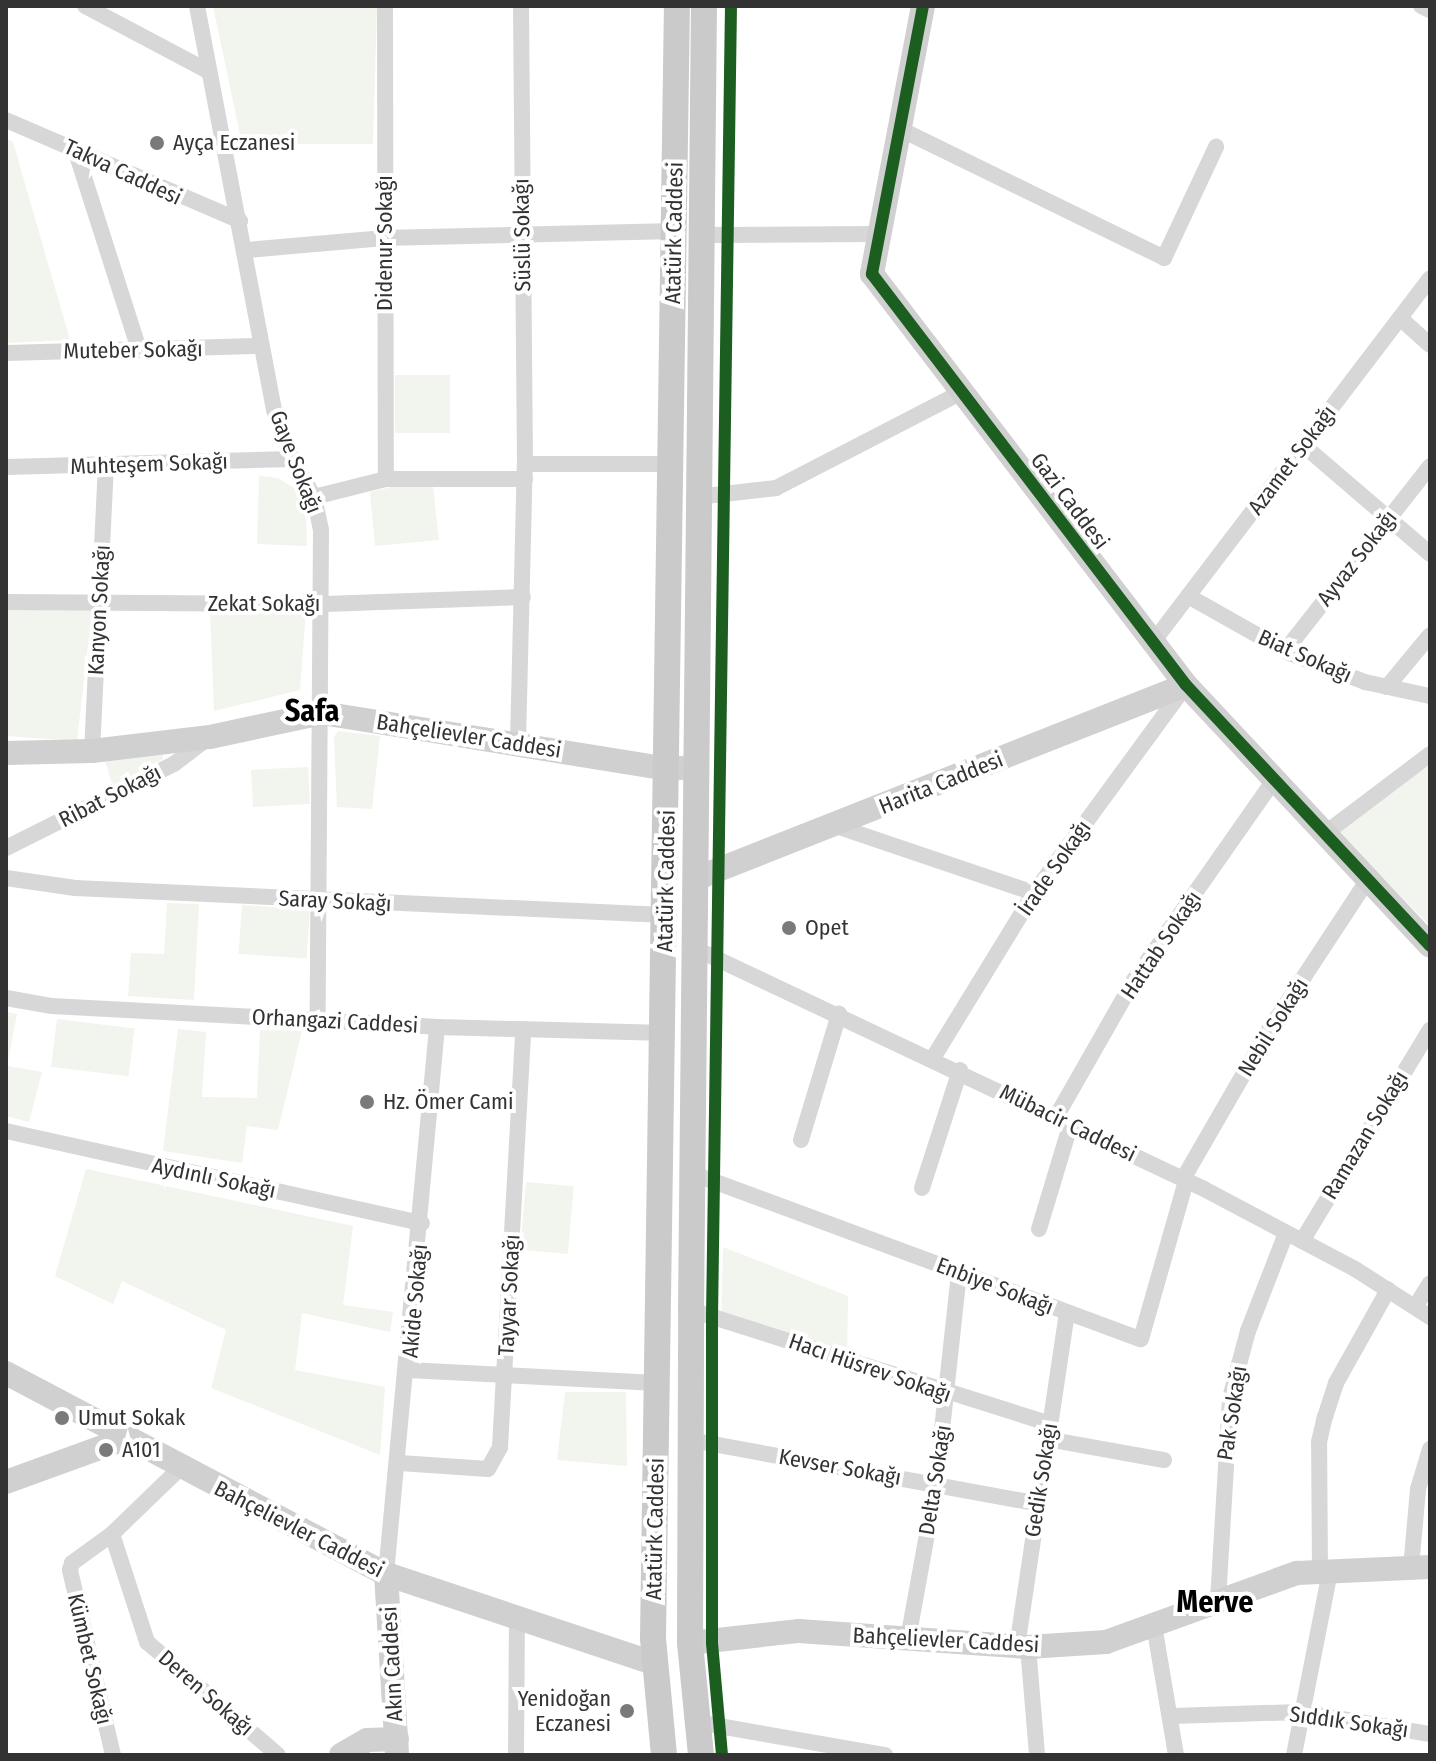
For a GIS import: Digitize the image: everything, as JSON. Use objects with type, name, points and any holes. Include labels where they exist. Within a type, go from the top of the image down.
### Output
[{"type":"main road","name":"Atatürk Caddesi","points":[[677,6],[697,497],[690,1643],[701,1755]]},
{"type":"main road","points":[[687,233],[704,6]]},
{"type":"main road","name":"Gazi Caddesi","points":[[923,6],[876,234],[872,274],[1186,685],[1428,941]]},
{"type":"main road","name":"Atatürk Caddesi","points":[[664,1755],[654,1663],[666,1033],[664,915],[672,464],[687,233]]},
{"type":"main road","name":"Harita Caddesi","points":[[695,879],[836,826],[1186,685]]},
{"type":"main road","name":"Bahçelievler Caddesi","points":[[6,753],[92,751],[210,737],[322,713],[518,742],[667,769],[695,767]]},
{"type":"main road","name":"Bahçelievler Caddesi","points":[[6,1373],[124,1439],[386,1574],[654,1663]]},
{"type":"main road","points":[[6,1482],[124,1439]]},
{"type":"main road","name":"Bahçelievler Caddesi","points":[[690,1643],[799,1631],[1023,1647],[1106,1642],[1297,1573],[1420,1567]]},
{"type":"main road","name":"Akın Caddesi","points":[[386,1574],[397,1747]]},
{"type":"main road","points":[[654,1663],[690,1643]]},
{"type":"main road","points":[[341,1755],[367,1740],[397,1747]]},
{"type":"street","points":[[85,6],[208,71]]},
{"type":"street","name":"Gaye Sokağı","points":[[197,6],[247,250],[274,410],[292,459],[314,497],[321,530],[324,604],[318,698],[322,713],[322,900],[318,1020]]},
{"type":"street","name":"Didenur Sokağı","points":[[385,6],[386,479]]},
{"type":"street","name":"Süslü Sokağı","points":[[518,742],[525,471],[521,6]]},
{"type":"street","points":[[1421,6],[1430,10]]},
{"type":"street","name":"Takva Caddesi","points":[[6,120],[240,221]]},
{"type":"street","points":[[900,129],[1164,258],[1216,147]]},
{"type":"street","points":[[75,149],[139,350]]},
{"type":"street","points":[[247,250],[384,238],[523,233],[876,234]]},
{"type":"street","name":"Azamet Sokağı","points":[[1153,642],[1430,278]]},
{"type":"street","points":[[1400,318],[1430,345]]},
{"type":"street","name":"Muteber Sokağı","points":[[6,353],[261,346]]},
{"type":"street","points":[[697,497],[776,488],[962,392]]},
{"type":"street","points":[[1303,445],[1430,554]]},
{"type":"street","name":"Muhteşem Sokağı","points":[[6,467],[106,468],[292,459]]},
{"type":"street","points":[[314,497],[386,479],[672,464]]},
{"type":"street","name":"Ayvaz Sokağı","points":[[1285,651],[1430,466]]},
{"type":"street","name":"Kanyon Sokağı","points":[[92,751],[106,468]]},
{"type":"street","name":"Biat Sokağı","points":[[1188,596],[1285,651],[1387,687],[1430,696]]},
{"type":"street","name":"Zekat Sokağı","points":[[6,602],[324,604],[523,597]]},
{"type":"street","points":[[1387,687],[1430,635]]},
{"type":"street","name":"İrade Sokağı","points":[[933,1058],[1034,893],[1186,685]]},
{"type":"street","name":"Ribat Sokağı","points":[[6,848],[174,764],[210,737]]},
{"type":"street","points":[[1327,832],[1430,754]]},
{"type":"street","name":"Hattab Sokağı","points":[[1039,1229],[1063,1122],[1134,980],[1275,779]]},
{"type":"street","points":[[836,826],[1034,893]]},
{"type":"street","name":"Saray Sokağı","points":[[6,878],[75,888],[664,915]]},
{"type":"street","name":"Nebil Sokağı","points":[[1185,1180],[1269,1030],[1369,878]]},
{"type":"street","name":"Mübacir Caddesi","points":[[696,949],[960,1070],[1185,1180],[1302,1241],[1430,1317]]},
{"type":"street","name":"Orhangazi Caddesi","points":[[6,998],[52,1006],[437,1027],[666,1033]]},
{"type":"street","points":[[801,1140],[839,1014]]},
{"type":"street","name":"Akide Sokağı","points":[[386,1574],[400,1463],[437,1027]]},
{"type":"street","name":"Tayyar Sokağı","points":[[400,1463],[488,1469],[500,1447],[523,1030]]},
{"type":"street","name":"Ramazan Sokağı","points":[[1302,1241],[1430,1030]]},
{"type":"street","points":[[922,1188],[960,1070]]},
{"type":"street","name":"Aydınlı Sokağı","points":[[6,1131],[422,1223]]},
{"type":"street","name":"Enbiye Sokağı","points":[[694,1174],[1141,1339],[1185,1180]]},
{"type":"street","name":"Pak Sokağı","points":[[1218,1601],[1230,1398],[1248,1331],[1286,1233]]},
{"type":"street","name":"Delta Sokağı","points":[[908,1639],[936,1485],[959,1272]]},
{"type":"street","points":[[1415,1307],[1430,1283]]},
{"type":"street","points":[[1294,1755],[1325,1572],[1319,1442],[1336,1383],[1388,1290]]},
{"type":"street","name":"Hacı Hüsrev Sokağı","points":[[691,1310],[898,1373],[948,1395],[1048,1431],[1164,1460]]},
{"type":"street","name":"Gedik Sokağı","points":[[1037,1755],[1023,1647],[1035,1503],[1067,1313]]},
{"type":"street","points":[[408,1370],[504,1378],[657,1383]]},
{"type":"street","name":"Kevser Sokağı","points":[[691,1440],[1035,1503]]},
{"type":"street","points":[[1420,1567],[1418,1489],[1430,1449]]},
{"type":"street","name":"Kümbet Sokağı","points":[[113,1755],[70,1570],[72,1563],[112,1534],[180,1468]]},
{"type":"street","name":"Deren Sokağı","points":[[112,1534],[147,1642],[278,1755]]},
{"type":"street","points":[[516,1755],[517,1617]]},
{"type":"street","points":[[1154,1625],[1172,1716],[1176,1755]]},
{"type":"street","name":"Sıddık Sokağı","points":[[1172,1716],[1301,1712],[1430,1734]]},
{"type":"street","points":[[696,1722],[885,1755]]},
{"type":"shaded area","points":[[213,6],[377,6],[373,144],[242,144]]},
{"type":"shaded area","points":[[6,138],[13,142],[70,340],[6,343]]},
{"type":"shaded area","points":[[395,375],[450,375],[450,433],[395,433]]},
{"type":"shaded area","points":[[259,476],[278,478],[294,488],[306,518],[307,546],[257,544]]},
{"type":"shaded area","points":[[401,485],[433,486],[439,540],[375,546],[370,492]]},
{"type":"shaded area","points":[[6,609],[92,609],[77,741],[6,736]]},
{"type":"shaded area","points":[[210,610],[306,610],[300,690],[214,711]]},
{"type":"shaded area","points":[[338,731],[380,736],[372,809],[337,807],[334,737]]},
{"type":"shaded area","points":[[163,754],[163,759],[113,786],[104,758]]},
{"type":"shaded area","points":[[1430,762],[1430,922],[1428,924],[1337,831]]},
{"type":"shaded area","points":[[308,767],[310,804],[253,807],[251,770]]},
{"type":"shaded area","points":[[167,903],[199,904],[194,1000],[128,996],[131,953],[164,954]]},
{"type":"shaded area","points":[[242,905],[310,910],[306,959],[239,954]]},
{"type":"shaded area","points":[[6,1012],[17,1014],[7,1066],[42,1072],[29,1122],[6,1116]]},
{"type":"shaded area","points":[[57,1019],[134,1029],[129,1076],[51,1067]]},
{"type":"shaded area","points":[[178,1029],[206,1032],[202,1097],[257,1098],[260,1030],[302,1031],[278,1130],[247,1126],[242,1163],[163,1151]]},
{"type":"shaded area","points":[[86,1169],[353,1226],[343,1305],[393,1312],[390,1332],[302,1313],[295,1370],[385,1387],[380,1455],[211,1388],[226,1330],[122,1281],[113,1304],[55,1276]]},
{"type":"shaded area","points":[[526,1182],[574,1186],[568,1254],[520,1250]]},
{"type":"shaded area","points":[[723,1247],[848,1296],[847,1355],[721,1325]]},
{"type":"shaded area","points":[[565,1392],[626,1392],[627,1466],[557,1460]]},
{"type":"cycle path","points":[[722,1755],[712,1643],[712,1317],[731,6]]},
{"type":"cycle path","points":[[923,6],[872,274],[1186,685],[1430,946]]},
{"type":"place","name":"Ayça Eczanesi","points":[[157,143]]},
{"type":"place","name":"Opet","points":[[789,928]]},
{"type":"place","name":"Hz. Ömer Cami","points":[[367,1102]]},
{"type":"place","name":"Umut Sokak","points":[[62,1418]]},
{"type":"place","name":"A101","points":[[106,1450]]},
{"type":"place","name":"Yenidoğan Eczanesi","points":[[627,1711]]},
{"type":"district","name":"Safa","points":[[312,711]]},
{"type":"district","name":"Merve","points":[[1215,1602]]}]
